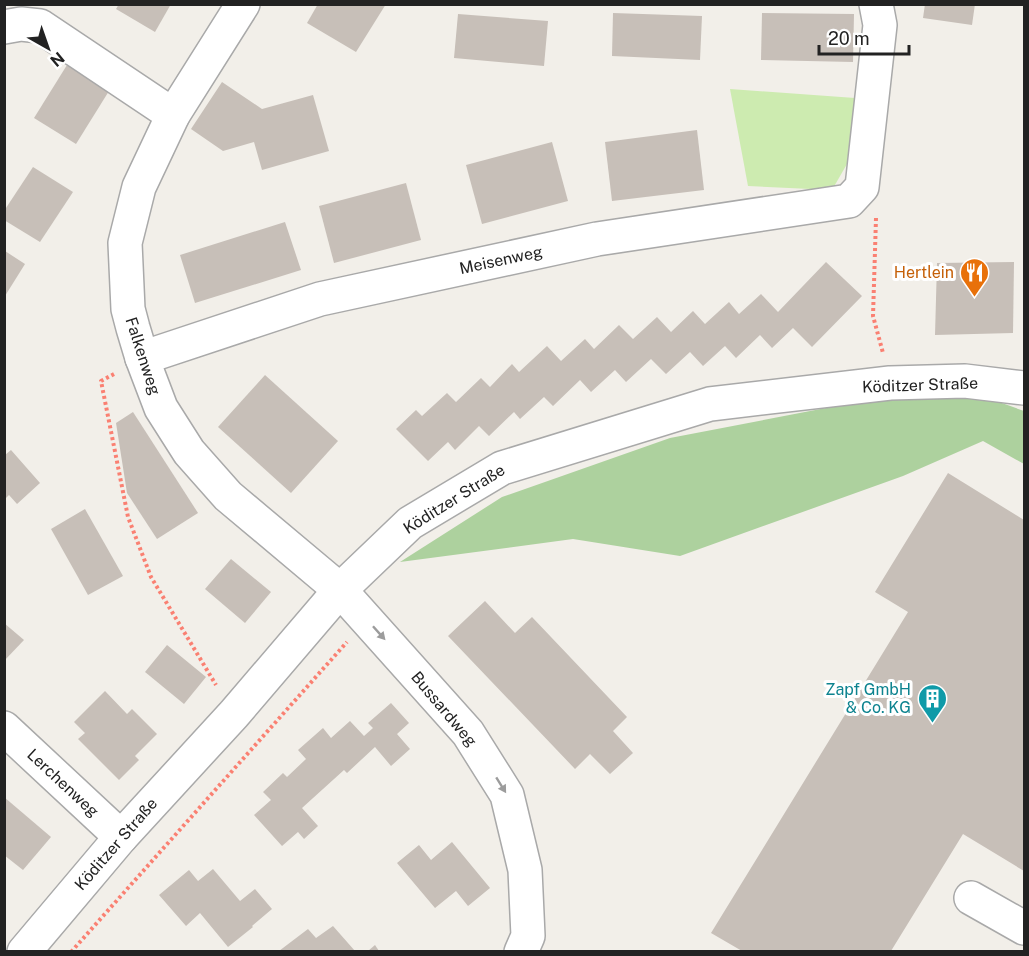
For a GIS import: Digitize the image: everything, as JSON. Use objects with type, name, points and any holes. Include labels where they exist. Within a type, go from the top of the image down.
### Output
[{"type":"street","name":"Falkenweg","points":[[243,4],[173,115],[139,188],[125,243],[128,309],[142,358],[161,408],[189,452],[228,496],[340,590]]},
{"type":"street","points":[[862,187],[880,25],[876,4]]},
{"type":"street","points":[[4,27],[21,24],[40,26],[173,115]]},
{"type":"street","name":"Meisenweg","points":[[142,358],[320,299],[597,239],[849,201],[862,187]]},
{"type":"street","name":"Köditzer Straße","points":[[24,951],[121,837],[234,714],[340,590],[410,523],[502,468],[710,404],[890,383],[965,381],[1024,388]]},
{"type":"street","name":"Bussardweg","points":[[340,590],[468,733],[507,795],[525,870],[528,936],[521,951]]},
{"type":"street","name":"Lerchenweg","points":[[4,728],[121,837]]},
{"type":"street","points":[[971,898],[1024,928]]},
{"type":"path","points":[[862,187],[876,212],[873,316],[890,383]]},
{"type":"path","points":[[142,358],[101,381],[128,517],[152,577],[234,714]]},
{"type":"path","points":[[71,951],[347,642]]},
{"type":"green space","points":[[730,89],[855,98],[847,164],[832,190],[748,186]]},
{"type":"green space","points":[[971,392],[1024,411],[1024,464],[983,441],[903,476],[680,556],[573,539],[400,562],[502,497],[670,438],[883,397]]},
{"type":"building","points":[[119,4],[171,4],[155,32],[116,9]]},
{"type":"building","points":[[318,4],[386,4],[356,52],[307,23]]},
{"type":"building","points":[[925,4],[975,4],[972,25],[923,18]]},
{"type":"building","points":[[613,13],[702,16],[700,60],[612,56]]},
{"type":"building","points":[[762,13],[854,14],[853,62],[761,60]]},
{"type":"building","points":[[458,14],[548,21],[544,66],[454,58]]},
{"type":"building","points":[[67,65],[109,91],[76,144],[34,118]]},
{"type":"building","points":[[222,82],[262,109],[313,95],[329,151],[262,170],[254,142],[223,151],[191,129]]},
{"type":"building","points":[[697,130],[704,190],[612,201],[605,142]]},
{"type":"building","points":[[552,142],[568,201],[482,224],[466,165]]},
{"type":"building","points":[[33,167],[73,192],[40,242],[4,220],[4,211]]},
{"type":"building","points":[[406,183],[421,240],[334,263],[319,206]]},
{"type":"building","points":[[285,222],[301,270],[195,303],[180,255]]},
{"type":"building","points":[[5,251],[25,264],[5,296]]},
{"type":"building","points":[[826,262],[862,296],[812,347],[793,328],[772,348],[760,335],[736,358],[725,346],[703,366],[690,352],[666,374],[651,359],[626,382],[615,370],[591,392],[580,380],[553,406],[544,397],[520,419],[514,412],[489,436],[479,426],[455,450],[448,442],[428,461],[396,429],[416,410],[422,416],[447,393],[456,402],[481,378],[490,387],[512,364],[519,372],[547,346],[561,361],[585,339],[594,349],[619,325],[633,339],[657,317],[671,332],[693,311],[705,324],[729,302],[739,314],[761,294],[778,312]]},
{"type":"building","name":"Hertlein","points":[[1014,262],[1013,333],[935,335],[937,263]]},
{"type":"building","points":[[265,375],[338,441],[291,493],[218,427]]},
{"type":"building","points":[[133,412],[198,513],[157,539],[127,493],[116,423]]},
{"type":"building","points":[[11,450],[40,483],[17,504],[9,495],[5,499],[5,455]]},
{"type":"building","name":"Zapf GmbH & Co. KG","points":[[948,473],[1024,520],[1024,871],[963,834],[891,951],[742,951],[711,933],[908,612],[875,592]]},
{"type":"building","points":[[85,509],[123,576],[88,595],[51,529]]},
{"type":"building","points":[[231,559],[271,592],[245,623],[205,589]]},
{"type":"building","points":[[485,601],[515,633],[532,617],[627,717],[613,731],[633,753],[610,774],[590,754],[575,769],[448,636]]},
{"type":"building","points":[[4,623],[24,640],[4,661]]},
{"type":"building","points":[[167,645],[206,677],[184,704],[145,672]]},
{"type":"building","points":[[105,691],[127,714],[132,709],[157,734],[135,756],[139,760],[119,780],[78,739],[85,733],[74,722]]},
{"type":"building","points":[[391,703],[409,723],[397,734],[410,749],[391,766],[375,747],[347,773],[344,770],[302,808],[318,826],[304,839],[298,832],[282,846],[254,815],[271,800],[263,792],[283,773],[287,777],[306,759],[298,750],[323,728],[331,738],[350,721],[364,736],[373,728],[368,723]]},
{"type":"building","points":[[4,797],[51,837],[23,870],[4,855]]},
{"type":"building","points":[[452,842],[490,888],[468,906],[456,891],[435,908],[397,863],[419,845],[431,860]]},
{"type":"building","points":[[213,869],[240,901],[255,889],[272,909],[228,947],[200,913],[186,926],[159,895],[189,870],[198,881]]},
{"type":"building","points":[[333,926],[355,951],[279,951],[308,929],[316,938]]},
{"type":"building","points":[[375,945],[379,951],[368,951]]},
{"type":"place","name":"Hertlein","points":[[975,298]]},
{"type":"place","name":"Zapf GmbH & Co. KG","points":[[932,724]]}]
